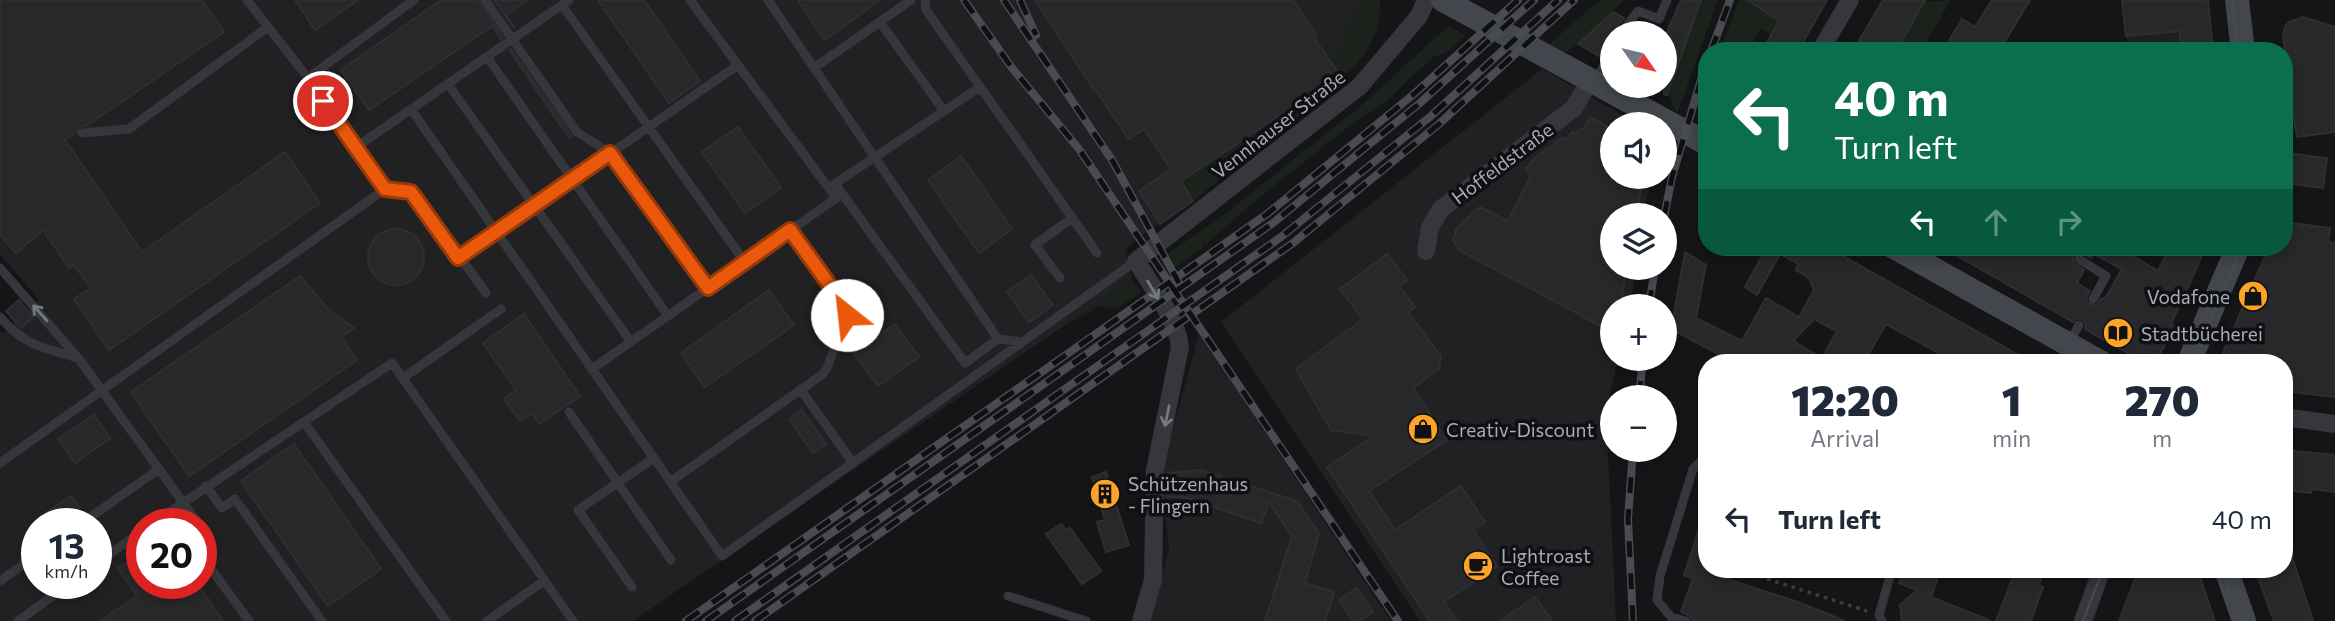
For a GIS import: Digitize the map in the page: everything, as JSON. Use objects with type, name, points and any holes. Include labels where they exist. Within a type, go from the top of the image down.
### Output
[{"type":"street","name":"Vennhauser Straße","points":[[1136,261],[1360,86],[1419,16],[1426,0]]},
{"type":"street","points":[[1443,0],[1645,112]]},
{"type":"street","points":[[1825,42],[1850,0]]},
{"type":"street","points":[[2237,0],[2242,42]]},
{"type":"street","name":"Hoffeldstraße","points":[[1426,251],[1430,227],[1441,209],[1574,108],[1592,81]]},
{"type":"street","points":[[1677,129],[1698,139]]},
{"type":"street","points":[[1912,256],[2073,335],[2092,354]]},
{"type":"street","points":[[2192,354],[2234,256]]},
{"type":"street","points":[[1136,261],[1179,337],[1180,347],[1155,470],[1153,580],[1141,621]]},
{"type":"street","points":[[2293,418],[2335,424]]},
{"type":"street","points":[[2083,621],[2099,578]]},
{"type":"street","points":[[2229,578],[2244,621]]},
{"type":"lane","points":[[247,0],[308,78],[385,189]]},
{"type":"lane","points":[[308,78],[414,0]]},
{"type":"lane","points":[[485,0],[577,132],[610,153],[708,288]]},
{"type":"lane","points":[[690,0],[965,363],[998,339],[1022,342]]},
{"type":"lane","points":[[768,0],[998,339]]},
{"type":"lane","points":[[814,68],[911,0]]},
{"type":"lane","points":[[925,0],[926,10],[1097,253]]},
{"type":"lane","points":[[1631,21],[1638,11],[1659,19],[1667,0]]},
{"type":"lane","points":[[355,148],[565,2],[744,261]]},
{"type":"lane","points":[[880,22],[944,111]]},
{"type":"lane","points":[[82,134],[129,129],[268,27]]},
{"type":"lane","points":[[487,57],[668,316]]},
{"type":"lane","points":[[460,257],[738,65]]},
{"type":"lane","points":[[1592,81],[1600,70]]},
{"type":"lane","points":[[448,84],[631,342]]},
{"type":"lane","points":[[832,186],[980,87]]},
{"type":"lane","points":[[411,110],[722,556],[1136,261]]},
{"type":"lane","points":[[0,463],[385,189],[411,192],[486,293]]},
{"type":"lane","points":[[592,369],[839,196]]},
{"type":"lane","points":[[1060,278],[1035,245],[1072,218]]},
{"type":"lane","points":[[670,482],[823,374],[827,368],[847,309],[790,230]]},
{"type":"lane","points":[[2079,259],[2106,276],[2093,299]]},
{"type":"lane","points":[[0,268],[79,359],[187,508]]},
{"type":"lane","points":[[403,378],[500,309]]},
{"type":"lane","points":[[0,317],[13,332],[26,341],[79,359]]},
{"type":"lane","points":[[174,508],[392,363],[572,621]]},
{"type":"lane","points":[[800,389],[853,463]]},
{"type":"lane","points":[[569,412],[671,560]]},
{"type":"lane","points":[[304,422],[446,621]]},
{"type":"lane","points":[[632,587],[578,510],[654,458]]},
{"type":"lane","points":[[1686,621],[1671,617],[1657,600],[1660,576],[1693,469],[1698,464]]},
{"type":"lane","points":[[103,508],[159,469]]},
{"type":"lane","points":[[206,486],[222,508],[235,499],[322,621]]},
{"type":"lane","points":[[0,581],[21,566]]},
{"type":"lane","points":[[217,577],[249,621]]},
{"type":"lane","points":[[1880,618],[1890,578]]},
{"type":"lane","points":[[487,621],[544,580]]},
{"type":"lane","points":[[1008,596],[1086,621]]},
{"type":"lane","points":[[18,621],[49,599]]},
{"type":"path","points":[[1764,578],[1880,618]]},
{"type":"shaded area","points":[[0,0],[1380,0],[1379,20],[1371,42],[1349,71],[1193,201],[1125,249],[1132,279],[633,621],[0,621],[0,331],[3,333],[39,300],[0,254]]},
{"type":"shaded area","points":[[1358,0],[1380,0],[1377,29],[1357,63],[1303,112],[1193,201],[1181,181],[1340,75],[1328,58],[1338,49]]},
{"type":"shaded area","points":[[1600,0],[1624,0],[1578,44],[1564,53],[1548,45]]},
{"type":"shaded area","points":[[1701,0],[1718,0],[1703,42],[1698,42],[1698,56],[1677,114],[1670,98],[1677,98],[1677,68]]},
{"type":"shaded area","points":[[1739,0],[1760,0],[1758,7],[1783,16],[1771,35],[1761,28],[1754,42],[1723,42]]},
{"type":"shaded area","points":[[1923,0],[1951,0],[1926,42],[1897,42]]},
{"type":"shaded area","points":[[2179,24],[2180,42],[2127,42],[2126,36],[2172,31]]},
{"type":"shaded area","points":[[1448,26],[1466,36],[1444,54],[1433,57],[1384,103],[1347,128],[1254,202],[1204,246],[1207,238],[1201,249],[1176,267],[1168,253],[1216,221],[1363,104]]},
{"type":"shaded area","points":[[1542,69],[1617,112],[1600,112],[1600,189],[1648,189],[1647,203],[1600,203],[1600,280],[1634,280],[1632,294],[1600,294],[1600,371],[1615,371],[1612,385],[1600,385],[1600,462],[1608,462],[1616,621],[1420,621],[1221,322]]},
{"type":"shaded area","points":[[1131,279],[1141,292],[1117,309],[1100,306],[1066,325]]},
{"type":"shaded area","points":[[1199,334],[1391,621],[1149,621],[1169,550],[1161,473]]},
{"type":"building","points":[[0,0],[202,0],[224,32],[86,126],[79,127],[65,140],[142,252],[285,152],[320,203],[109,350],[74,299],[91,288],[74,265],[69,268],[43,230],[16,253],[0,235]]},
{"type":"building","points":[[295,0],[358,0],[315,30]]},
{"type":"building","points":[[441,0],[478,0],[503,37],[501,39],[492,26],[369,110],[341,70]]},
{"type":"building","points":[[494,0],[528,0],[506,15],[515,29]]},
{"type":"building","points":[[598,0],[644,0],[700,81],[669,103]]},
{"type":"building","points":[[798,0],[880,0],[824,40]]},
{"type":"building","points":[[1035,0],[1293,0],[1317,36],[1314,38],[1340,75],[1181,181],[1193,201],[1160,224],[1139,191],[1171,169],[1144,129],[1129,139]]},
{"type":"building","points":[[1681,0],[1701,0],[1677,67],[1677,21],[1672,21]]},
{"type":"building","points":[[1748,0],[1827,0],[1803,42],[1767,42],[1779,21]]},
{"type":"building","points":[[1883,0],[1925,0],[1901,42],[1858,42]]},
{"type":"building","points":[[1992,0],[2030,0],[2004,42],[1948,42],[1962,19],[1975,27]]},
{"type":"building","points":[[2122,0],[2208,0],[2212,42],[2181,42],[2180,31],[2126,36]]},
{"type":"building","points":[[1613,12],[1624,18],[1622,21],[1603,21]]},
{"type":"building","points":[[2303,17],[2335,27],[2335,132],[2297,137],[2293,116],[2293,42],[2284,42],[2283,37],[2289,22]]},
{"type":"building","points":[[1600,24],[1600,56],[1578,44]]},
{"type":"building","points":[[511,49],[572,136],[569,138],[509,50]]},
{"type":"building","points":[[1590,117],[1600,122],[1600,189],[1641,189],[1639,203],[1600,203],[1600,280],[1625,280],[1622,294],[1600,294],[1600,326],[1459,250],[1453,240],[1456,229],[1480,207],[1508,221],[1531,176],[1526,169],[1534,159],[1562,138],[1567,140],[1572,132],[1576,134],[1579,129],[1583,130]]},
{"type":"building","points":[[738,127],[781,188],[745,213],[702,152]]},
{"type":"building","points":[[2293,154],[2327,158],[2323,188],[2293,184]]},
{"type":"building","points":[[961,156],[1012,229],[979,253],[928,180]]},
{"type":"building","points":[[2293,223],[2330,228],[2328,242],[2335,243],[2335,397],[2293,392],[2293,354],[2222,354],[2265,256],[2293,256]]},
{"type":"building","points":[[390,229],[402,229],[416,237],[424,251],[422,268],[416,277],[402,285],[390,285],[373,273],[368,263],[368,251],[380,234]]},
{"type":"building","points":[[1685,252],[1706,265],[1696,318],[1742,341],[1766,298],[1799,317],[1814,290],[1809,278],[1796,270],[1798,264],[1784,256],[1843,256],[2017,354],[1941,354],[1886,324],[1869,354],[1824,354],[1837,331],[1814,319],[1793,341],[1815,354],[1718,354],[1677,332],[1677,296]]},
{"type":"building","points":[[1387,254],[1407,280],[1399,286],[1415,307],[1408,312],[1441,356],[1439,369],[1413,388],[1447,440],[1369,491],[1395,530],[1461,486],[1485,522],[1473,530],[1497,566],[1444,602],[1457,621],[1430,621],[1327,467],[1374,436],[1331,430],[1296,369],[1363,319],[1340,289]]},
{"type":"building","points":[[1762,256],[1779,256],[1757,295],[1745,287]]},
{"type":"building","points":[[1958,256],[2073,256],[2073,262],[2084,270],[2077,283],[2090,291],[2086,298],[2087,303],[2096,305],[2102,298],[2105,299],[2122,269],[2098,256],[2133,256],[2158,271],[2166,256],[2202,256],[2171,324],[2175,327],[2160,354],[2143,351],[2141,354],[2129,354],[2085,329],[2083,319],[2078,318],[2073,322]]},
{"type":"building","points":[[1031,275],[1053,305],[1029,322],[1007,292]]},
{"type":"building","points":[[300,276],[328,309],[354,328],[341,337],[357,360],[189,476],[131,392]]},
{"type":"building","points":[[769,290],[794,325],[705,387],[681,353]]},
{"type":"building","points":[[19,300],[33,317],[21,328],[6,311]]},
{"type":"building","points":[[524,314],[580,396],[539,424],[532,413],[520,421],[504,399],[516,390],[483,343]]},
{"type":"building","points":[[895,324],[919,357],[878,386],[854,353]]},
{"type":"building","points":[[802,410],[826,444],[813,453],[789,419]]},
{"type":"building","points":[[94,415],[110,438],[75,463],[58,439]]},
{"type":"building","points":[[294,444],[381,569],[328,606],[241,481]]},
{"type":"building","points":[[2293,451],[2335,455],[2335,492],[2312,489],[2311,493],[2293,491]]},
{"type":"building","points":[[1201,470],[1297,501],[1319,533],[1305,583],[1334,592],[1325,621],[1265,621],[1292,536],[1269,502],[1261,523],[1184,497],[1167,497],[1167,473]]},
{"type":"building","name":"Schützenhaus - Flingern","points":[[1106,472],[1129,545],[1106,552],[1097,522],[1105,520],[1092,477]]},
{"type":"building","points":[[71,496],[80,508],[53,508]]},
{"type":"building","points":[[1061,524],[1066,530],[1070,528],[1101,571],[1082,584],[1046,534]]},
{"type":"building","points":[[1698,532],[1698,578],[1729,578],[1845,621],[1693,621],[1690,616],[1681,612],[1693,578],[1684,575]]},
{"type":"building","points":[[2293,560],[2313,621],[2274,621],[2258,578],[2293,578]]},
{"type":"building","points":[[126,563],[126,580],[118,568]]},
{"type":"building","points":[[1901,578],[1938,578],[1931,597],[1991,621],[1902,621],[1900,605],[1917,590],[1899,583]]},
{"type":"building","points":[[2013,578],[2042,578],[2039,585],[2043,587],[2031,621],[1996,621]]},
{"type":"building","points":[[2136,578],[2200,578],[2215,621],[2119,621]]},
{"type":"building","points":[[1357,588],[1373,612],[1359,621],[1353,621],[1339,600]]},
{"type":"building","points":[[1535,597],[1552,621],[1500,621]]},
{"type":"building","points":[[133,599],[208,599],[223,621],[100,621]]},
{"type":"tram line","points":[[2232,0],[2237,42]]},
{"type":"tram line","points":[[2196,354],[2238,256]]},
{"type":"tram line","points":[[2083,621],[2100,578]]},
{"type":"tram line","points":[[2225,578],[2241,621]]},
{"type":"railway","points":[[964,0],[1012,68],[1079,149],[1398,621]]},
{"type":"railway","points":[[1004,0],[1112,160],[1179,283]]},
{"type":"railway","points":[[1020,0],[1036,35]]},
{"type":"railway","points":[[686,621],[1267,214],[1414,94],[1518,0]]},
{"type":"railway","points":[[706,621],[1273,223],[1420,103],[1534,0]]},
{"type":"railway","points":[[735,621],[1281,237],[1431,116],[1558,0]]},
{"type":"railway","points":[[755,621],[1293,243],[1439,124],[1574,0]]},
{"type":"railway","points":[[1714,42],[1730,0]]},
{"type":"railway","points":[[1667,203],[1698,90]]},
{"type":"railway","points":[[1651,294],[1653,280]]},
{"type":"railway","points":[[1640,385],[1642,371]]},
{"type":"railway","points":[[1632,462],[1628,519],[1633,621]]},
{"type":"place","name":"Vodafone","points":[[2253,296]]},
{"type":"place","name":"Stadtbücherei","points":[[2118,333]]},
{"type":"place","name":"Creativ-Discount","points":[[1423,429]]},
{"type":"place","name":"Schützenhaus - Flingern","points":[[1105,494]]},
{"type":"place","name":"Lightroast Coffee","points":[[1478,566]]},
{"type":"route","points":[[323,101],[385,189],[411,192],[458,258],[610,153],[708,288],[790,230],[847,309],[847,315]]}]
